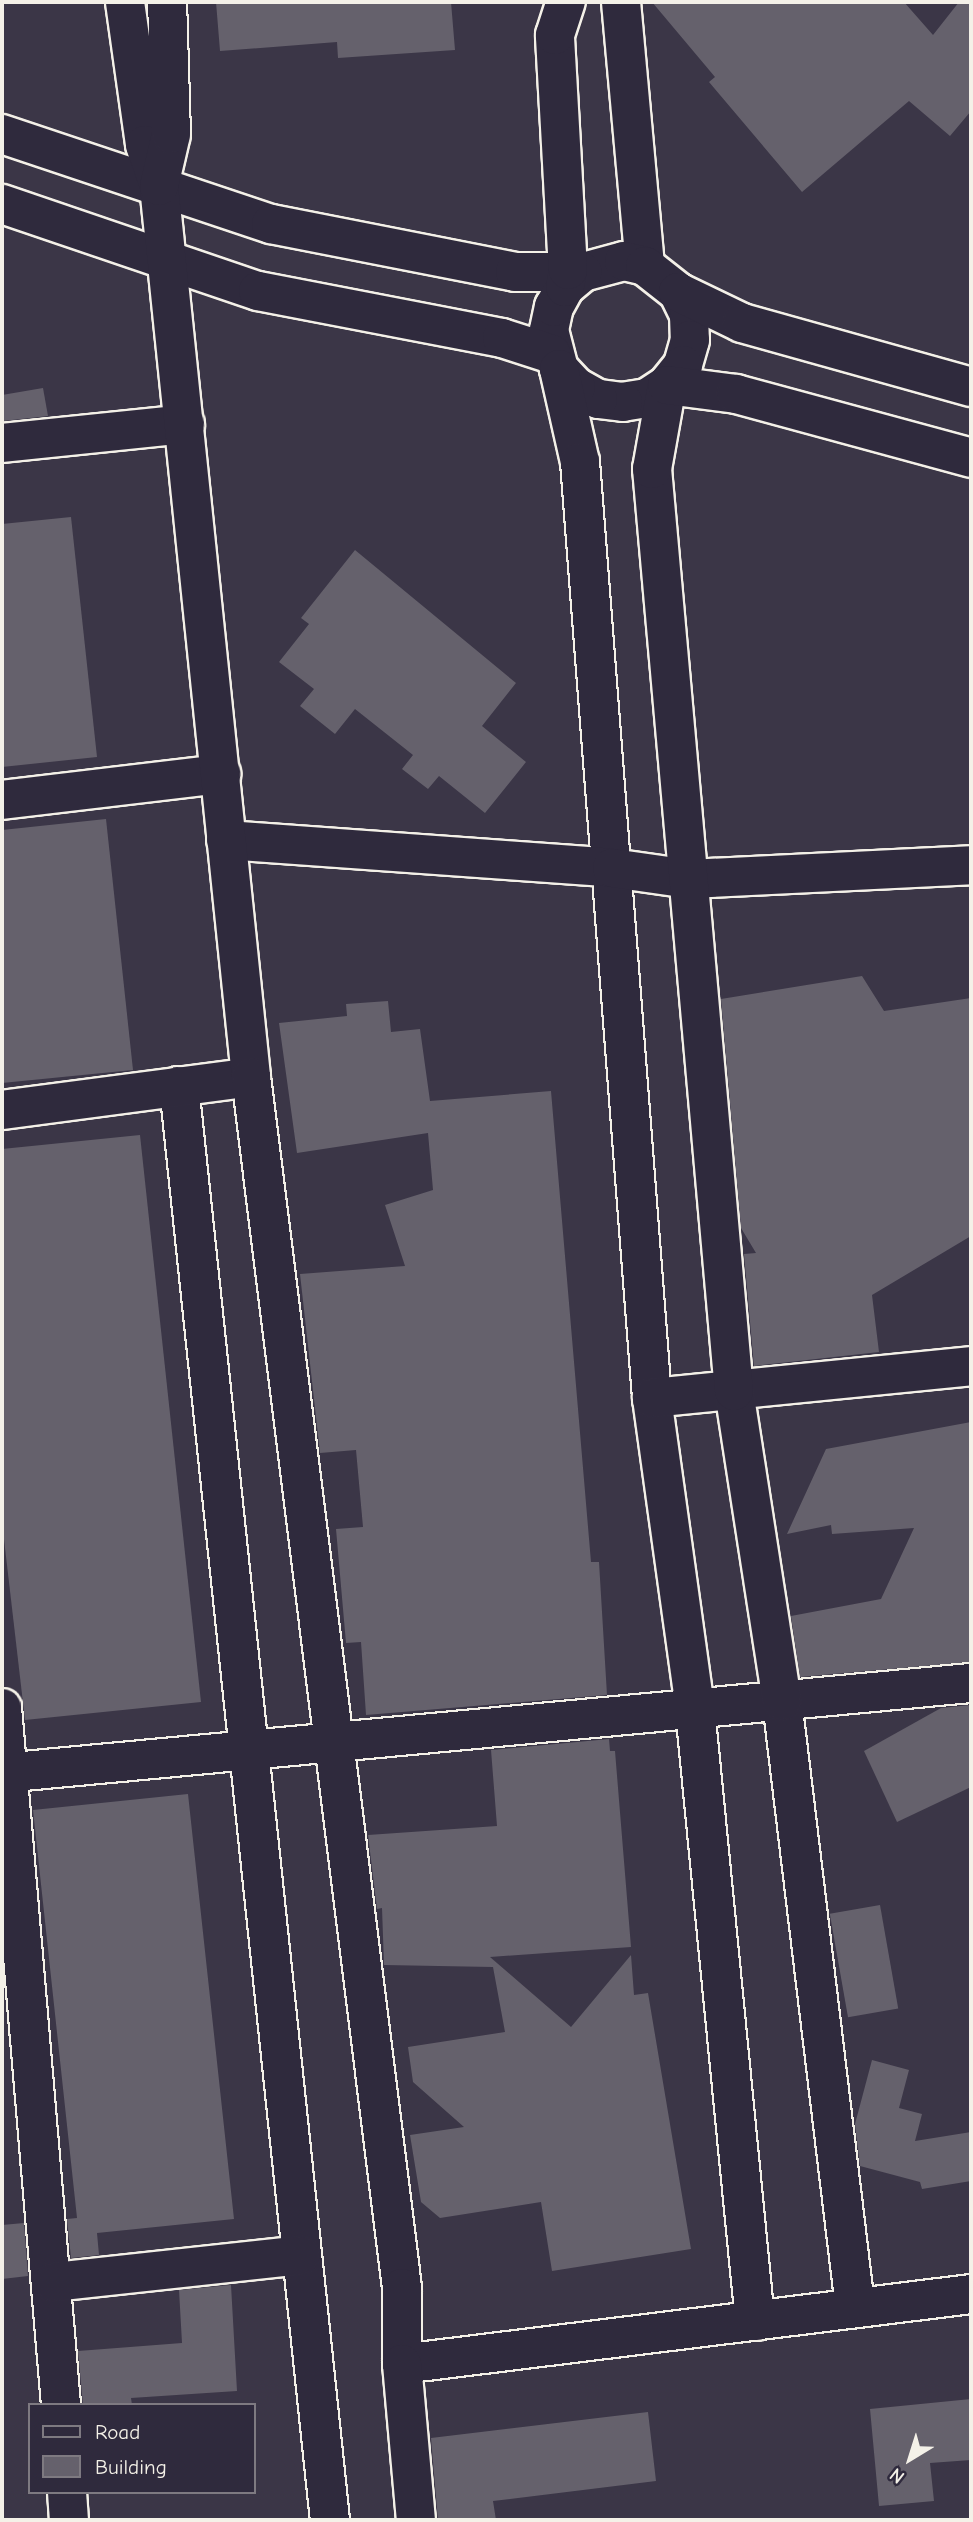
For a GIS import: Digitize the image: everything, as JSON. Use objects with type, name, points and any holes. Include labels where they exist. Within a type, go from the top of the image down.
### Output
[{"type":"street","points":[[125,2],[145,145],[159,186],[251,1077],[402,2288],[402,2364],[416,2520]]},
{"type":"street","points":[[159,186],[171,134],[167,2]]},
{"type":"street","points":[[566,2],[555,35],[572,276],[554,307],[549,330],[580,461],[653,1398],[695,1709],[755,2321]]},
{"type":"street","points":[[621,2],[645,266]]},
{"type":"street","points":[[2,134],[271,224],[515,272],[572,276],[624,261],[645,266],[678,292],[742,323],[971,387]]},
{"type":"street","points":[[2,204],[258,291],[502,338],[556,361],[576,387],[598,399],[623,402],[647,398],[667,384],[683,365],[690,340],[689,315],[678,292]]},
{"type":"street","points":[[667,384],[736,394],[971,458]]},
{"type":"street","points":[[667,384],[652,469],[734,1391],[782,1701],[855,2306]]},
{"type":"street","points":[[2,443],[185,425]]},
{"type":"street","points":[[2,800],[221,774]]},
{"type":"street","points":[[226,839],[612,868],[689,879],[971,865]]},
{"type":"street","points":[[2,1110],[251,1077]]},
{"type":"street","points":[[179,1086],[330,2520]]},
{"type":"street","points":[[653,1398],[971,1367]]},
{"type":"street","points":[[6,1773],[971,1683]]},
{"type":"street","points":[[2,1708],[53,2282],[61,2403]]},
{"type":"street","points":[[53,2282],[301,2255]]},
{"type":"street","points":[[402,2364],[755,2321],[855,2306],[971,2294]]},
{"type":"street","points":[[67,2494],[69,2520]]},
{"type":"building","points":[[216,2],[451,2],[455,50],[338,58],[337,42],[220,51]]},
{"type":"building","points":[[652,2],[904,2],[933,35],[959,2],[971,2],[971,111],[950,136],[909,101],[802,192],[709,82],[715,77]]},
{"type":"building","points":[[43,388],[48,416],[3,421],[2,395]]},
{"type":"building","points":[[71,517],[97,757],[2,767],[2,524]]},
{"type":"building","points":[[355,550],[516,683],[482,726],[526,762],[485,813],[439,776],[428,789],[402,769],[413,755],[355,709],[335,734],[300,706],[314,689],[279,662],[309,624],[301,618]]},
{"type":"building","points":[[106,819],[133,1070],[2,1083],[2,830]]},
{"type":"building","points":[[862,976],[884,1011],[971,998],[971,1236],[872,1295],[879,1352],[754,1366],[744,1254],[756,1253],[741,1228],[721,999]]},
{"type":"building","points":[[388,1001],[391,1032],[420,1029],[430,1101],[551,1091],[591,1562],[599,1562],[607,1695],[366,1715],[361,1642],[346,1643],[336,1529],[363,1527],[356,1450],[320,1453],[300,1274],[405,1266],[385,1205],[433,1190],[428,1133],[297,1153],[279,1023],[347,1016],[346,1004]]},
{"type":"building","points":[[140,1135],[201,1702],[25,1720],[2,1522],[2,1149]]},
{"type":"building","points":[[971,1422],[971,1662],[800,1677],[791,1616],[881,1599],[914,1528],[832,1534],[831,1525],[787,1534],[826,1449]]},
{"type":"building","points":[[971,1705],[971,1787],[897,1822],[864,1751],[941,1708]]},
{"type":"building","points":[[609,1739],[610,1751],[615,1751],[631,1947],[490,1957],[571,2027],[631,1955],[634,1995],[648,1993],[691,2249],[552,2271],[541,2202],[440,2218],[421,2202],[410,2135],[464,2127],[413,2082],[408,2047],[505,2032],[493,1967],[384,1965],[382,1908],[377,1909],[368,1835],[497,1826],[491,1750]]},
{"type":"building","points":[[188,1794],[234,2219],[97,2233],[99,2255],[71,2258],[67,2219],[77,2218],[33,1810]]},
{"type":"building","points":[[880,1905],[898,2008],[848,2017],[830,1914]]},
{"type":"building","points":[[872,2060],[909,2070],[899,2108],[922,2114],[915,2141],[971,2132],[971,2181],[922,2189],[920,2182],[860,2166],[855,2124]]},
{"type":"building","points":[[24,2223],[28,2276],[2,2279],[2,2225]]},
{"type":"building","points":[[231,2285],[237,2391],[131,2398],[132,2403],[83,2403],[78,2351],[182,2343],[179,2290]]},
{"type":"building","points":[[971,2399],[971,2460],[930,2463],[934,2501],[879,2506],[870,2409]]},
{"type":"building","points":[[648,2412],[656,2481],[493,2501],[496,2520],[438,2520],[431,2438]]}]
